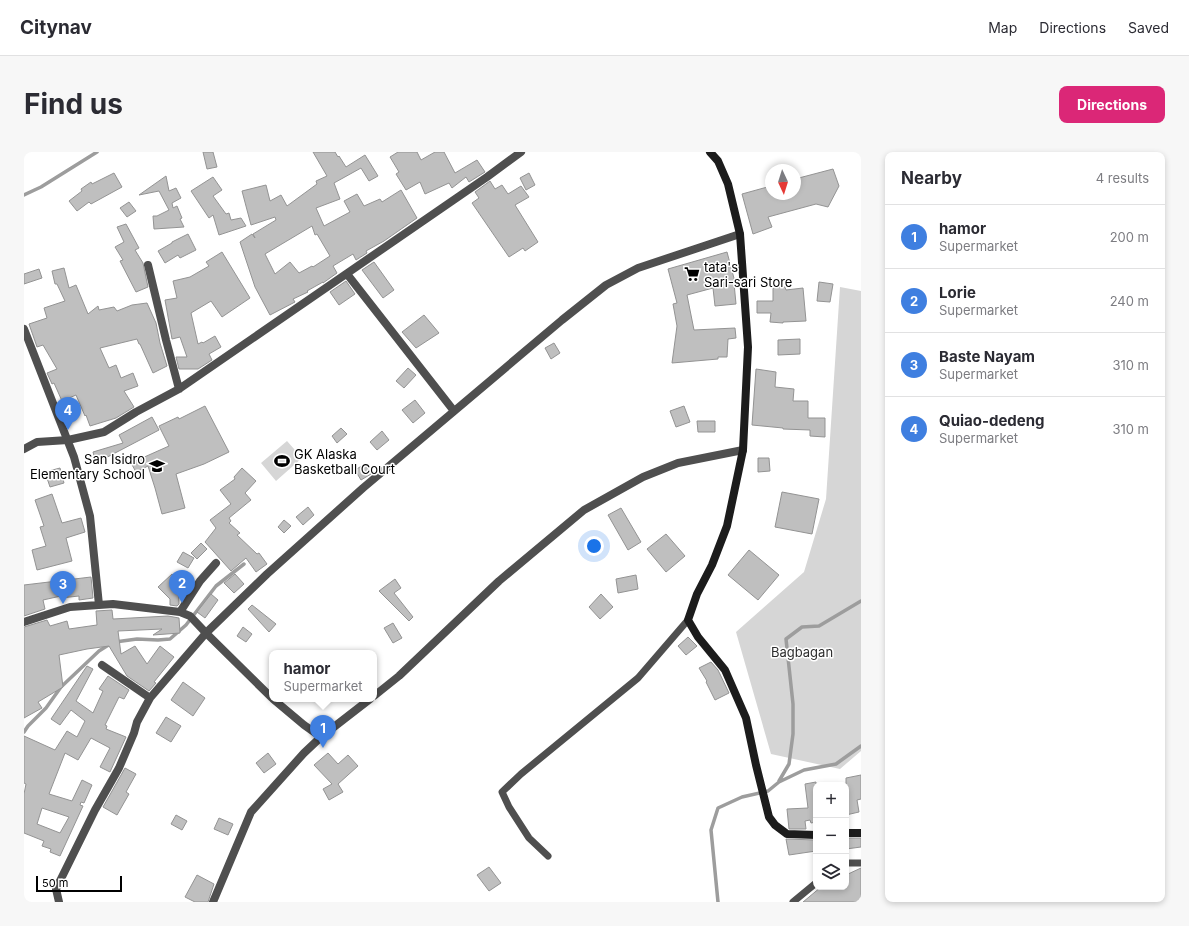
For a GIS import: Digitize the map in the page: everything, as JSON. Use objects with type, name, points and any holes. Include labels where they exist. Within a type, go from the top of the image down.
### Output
[{"type":"street","points":[[24,449],[37,442],[68,440],[104,432],[136,412],[179,389],[488,177],[521,152]]},
{"type":"street","points":[[710,152],[718,161],[728,184],[740,234],[748,347],[743,450],[727,526],[712,565],[697,594],[688,620],[698,637],[725,670],[746,718],[769,817],[775,825],[787,834],[813,835]]},
{"type":"street","points":[[59,902],[56,890],[64,871],[95,810],[119,768],[137,722],[150,698],[206,634],[278,563],[454,411],[606,285],[638,268],[740,234]]},
{"type":"street","points":[[148,265],[179,389]]},
{"type":"street","points":[[347,274],[454,411]]},
{"type":"street","points":[[24,329],[74,457],[90,516],[99,605]]},
{"type":"street","points":[[377,694],[399,676],[499,581],[584,510],[643,477],[678,462],[743,450]]},
{"type":"street","points":[[180,612],[200,581],[216,563]]},
{"type":"street","points":[[24,622],[70,607],[113,604],[180,612],[192,618],[206,634],[269,694]]},
{"type":"street","points":[[102,665],[150,698]]},
{"type":"street","points":[[278,702],[304,725],[321,737]]},
{"type":"street","points":[[213,902],[251,812],[304,753],[321,737],[366,702]]},
{"type":"street","points":[[849,833],[861,833]]},
{"type":"lane","points":[[548,856],[529,838],[509,807],[502,792],[521,774],[638,678],[688,620]]},
{"type":"lane","points":[[849,863],[861,863]]},
{"type":"lane","points":[[793,902],[813,886]]},
{"type":"green space","name":"Bagbagan","points":[[840,287],[861,291],[861,751],[840,769],[771,754],[736,632],[804,572],[826,499]]},
{"type":"green space","name":"GK Alaska Basketball Court","points":[[287,441],[302,458],[276,481],[261,463]]},
{"type":"building","points":[[203,152],[213,152],[217,167],[207,169]]},
{"type":"building","points":[[313,152],[335,152],[346,167],[365,155],[378,176],[369,181],[361,168],[334,183],[340,199],[316,208],[324,226],[350,212],[344,201],[357,194],[364,206],[380,199],[382,202],[401,190],[417,218],[384,241],[366,251],[367,253],[356,260],[353,254],[333,266],[337,273],[323,283],[307,291],[308,292],[293,299],[295,302],[270,315],[255,287],[240,242],[252,234],[255,238],[253,234],[276,220],[275,217],[251,225],[242,191],[266,185],[270,201],[281,195],[287,206],[317,184],[316,181],[327,176]],"holes":[[[312,226],[315,235],[317,234],[330,256],[313,267],[312,266],[299,273],[290,262],[275,274],[265,254]]]},
{"type":"building","points":[[398,152],[417,152],[421,160],[435,152],[444,152],[455,173],[477,160],[485,172],[469,182],[466,177],[452,188],[449,183],[425,194],[420,182],[406,190],[396,174],[399,172],[390,157]]},
{"type":"building","points":[[833,169],[839,186],[828,207],[816,204],[768,217],[772,227],[753,234],[742,194],[765,188],[765,200],[801,200],[801,177]]},
{"type":"building","points":[[114,173],[122,187],[91,204],[89,202],[77,211],[69,201],[82,191],[81,189],[91,182],[92,184]]},
{"type":"building","points":[[529,173],[535,185],[526,190],[520,178]]},
{"type":"building","points":[[166,176],[169,191],[176,188],[181,198],[172,203],[173,208],[177,206],[182,218],[180,219],[184,227],[154,229],[153,216],[157,216],[169,210],[159,191],[139,195]]},
{"type":"building","points":[[213,177],[222,190],[213,196],[226,214],[229,213],[231,220],[241,218],[246,226],[219,235],[213,215],[209,218],[191,191]]},
{"type":"building","points":[[490,181],[495,189],[502,185],[508,194],[521,186],[529,197],[515,205],[538,242],[525,251],[523,248],[509,257],[472,203],[479,198],[475,192]]},
{"type":"building","points":[[129,202],[136,211],[127,217],[120,208]]},
{"type":"building","points":[[126,224],[139,248],[135,250],[143,263],[148,287],[136,292],[120,261],[123,260],[115,247],[124,242],[117,227]]},
{"type":"building","points":[[188,234],[196,250],[180,258],[178,255],[165,263],[158,251]]},
{"type":"building","points":[[222,252],[250,298],[222,317],[211,301],[191,313],[198,344],[203,343],[215,336],[221,347],[209,354],[212,360],[198,369],[179,369],[176,357],[187,357],[180,337],[172,339],[165,300],[177,298],[173,281],[190,277],[209,266],[206,262]]},
{"type":"building","points":[[727,252],[735,282],[736,304],[715,306],[713,288],[687,295],[694,330],[735,328],[736,338],[728,339],[727,357],[672,363],[677,326],[673,304],[677,303],[668,269]]},
{"type":"building","points":[[374,262],[394,290],[383,298],[362,270]]},
{"type":"building","points":[[64,268],[69,288],[76,285],[88,314],[98,306],[99,310],[114,307],[117,311],[132,305],[147,303],[156,323],[167,366],[153,373],[137,339],[100,348],[109,368],[116,365],[121,378],[133,373],[138,386],[124,391],[134,407],[116,418],[90,426],[76,395],[62,401],[54,383],[52,384],[47,373],[57,369],[43,345],[37,347],[29,324],[47,318],[44,308],[65,301],[57,284],[55,284],[52,271]]},
{"type":"building","points":[[39,269],[42,278],[24,284],[24,274]]},
{"type":"building","points":[[346,281],[355,294],[339,305],[330,292]]},
{"type":"building","points":[[819,282],[833,284],[830,302],[817,301]]},
{"type":"building","points":[[785,287],[786,290],[803,288],[806,321],[783,323],[770,322],[771,313],[757,313],[757,301],[773,301],[773,288]]},
{"type":"building","points":[[424,315],[439,333],[416,348],[402,332]]},
{"type":"building","points":[[800,339],[800,354],[778,355],[778,340]]},
{"type":"building","points":[[554,343],[560,353],[551,359],[545,348]]},
{"type":"building","points":[[408,368],[416,375],[404,388],[396,381]]},
{"type":"building","points":[[756,369],[776,372],[775,387],[794,389],[793,401],[808,401],[808,418],[825,418],[825,437],[810,436],[810,430],[783,429],[752,425]]},
{"type":"building","points":[[415,400],[425,413],[413,423],[402,410]]},
{"type":"building","points":[[205,406],[229,452],[204,464],[176,474],[185,508],[162,514],[148,466],[136,472],[131,463],[169,446],[159,426],[178,417],[179,419]]},
{"type":"building","points":[[684,406],[690,422],[676,427],[670,411]]},
{"type":"building","points":[[152,417],[159,430],[96,463],[93,452],[123,443],[119,435]]},
{"type":"building","points":[[697,421],[715,421],[715,432],[698,432]]},
{"type":"building","points":[[341,428],[347,434],[337,443],[332,436]]},
{"type":"building","points":[[382,431],[389,440],[377,450],[370,442]]},
{"type":"building","points":[[758,458],[769,458],[770,471],[758,472]]},
{"type":"building","points":[[365,464],[371,474],[361,480],[355,470]]},
{"type":"building","points":[[60,468],[64,483],[50,487],[45,472]]},
{"type":"building","points":[[242,468],[256,481],[245,493],[251,500],[229,518],[231,521],[229,523],[240,533],[237,535],[257,554],[259,553],[267,564],[256,572],[246,558],[231,571],[205,542],[216,528],[210,520],[231,504],[220,490],[235,479],[234,477]]},
{"type":"building","points":[[782,492],[819,499],[812,534],[775,527]]},
{"type":"building","points":[[52,494],[62,523],[81,518],[85,532],[66,538],[72,561],[37,570],[32,550],[46,546],[40,527],[44,526],[35,500]]},
{"type":"building","points":[[308,507],[314,515],[303,525],[296,517]]},
{"type":"building","points":[[621,508],[641,542],[628,550],[608,515]]},
{"type":"building","points":[[284,520],[291,526],[284,533],[278,527]]},
{"type":"building","points":[[666,534],[685,556],[666,572],[647,549]]},
{"type":"building","points":[[201,543],[207,549],[197,559],[191,553]]},
{"type":"building","points":[[749,550],[779,575],[758,600],[728,575]]},
{"type":"building","points":[[183,552],[194,558],[188,568],[177,562]]},
{"type":"building","points":[[172,574],[180,582],[178,583],[179,604],[177,606],[170,605],[170,599],[158,587]]},
{"type":"building","points":[[235,574],[244,584],[234,593],[224,583]]},
{"type":"building","points":[[636,575],[638,589],[618,593],[616,579]]},
{"type":"building","points":[[91,577],[93,598],[79,600],[79,596],[61,598],[61,596],[43,600],[45,609],[24,616],[24,585]]},
{"type":"building","points":[[395,579],[401,588],[394,593],[413,617],[409,621],[379,591]]},
{"type":"building","points":[[211,594],[218,600],[205,618],[197,612]]},
{"type":"building","points":[[601,594],[613,607],[600,619],[589,607]]},
{"type":"building","points":[[252,605],[276,624],[269,632],[248,609]]},
{"type":"building","points":[[112,610],[113,619],[168,616],[179,618],[180,633],[153,635],[162,629],[118,631],[121,654],[135,646],[147,664],[160,646],[174,657],[154,682],[156,683],[149,691],[127,676],[109,646],[59,655],[63,687],[38,702],[42,708],[24,718],[24,627],[47,620],[50,626],[67,621],[69,629],[97,625],[96,611]]},
{"type":"building","points":[[393,623],[402,638],[393,643],[384,628]]},
{"type":"building","points":[[243,627],[252,634],[246,642],[237,636]]},
{"type":"building","points":[[688,637],[697,646],[686,655],[678,646]]},
{"type":"building","points":[[711,662],[718,670],[729,693],[715,700],[706,682],[707,681],[699,668]]},
{"type":"building","points":[[87,666],[93,669],[76,701],[93,713],[103,691],[99,689],[108,676],[129,690],[124,699],[119,697],[105,725],[107,726],[106,729],[126,737],[110,772],[100,767],[110,748],[91,738],[78,760],[65,753],[49,794],[72,801],[82,780],[92,785],[84,803],[81,802],[80,805],[83,806],[60,856],[50,852],[51,849],[42,846],[44,841],[24,833],[24,794],[26,784],[24,783],[24,736],[55,750],[67,731],[77,737],[85,721],[71,710],[60,725],[51,719]],"holes":[[[42,808],[69,817],[60,833],[37,824]]]},
{"type":"building","points":[[183,682],[205,698],[193,716],[171,700]]},
{"type":"building","points":[[166,717],[181,726],[171,742],[156,733]]},
{"type":"building","points":[[268,753],[276,764],[264,773],[256,763]]},
{"type":"building","points":[[328,753],[338,764],[348,755],[358,766],[338,784],[343,792],[329,800],[323,789],[332,784],[314,765]]},
{"type":"building","points":[[125,768],[136,774],[126,792],[129,794],[117,815],[103,807]]},
{"type":"building","points":[[861,775],[861,799],[857,800],[859,812],[849,814],[849,782],[846,782],[846,778]]},
{"type":"building","points":[[813,783],[813,823],[811,823],[810,820],[805,821],[806,829],[789,829],[787,809],[808,808],[805,784]]},
{"type":"building","points":[[176,815],[187,821],[182,830],[171,824]]},
{"type":"building","points":[[219,818],[233,824],[228,835],[214,829]]},
{"type":"building","points":[[849,838],[861,838],[861,847],[849,849]]},
{"type":"building","points":[[786,839],[813,840],[813,851],[789,855]]},
{"type":"building","points":[[489,867],[501,883],[489,891],[477,875]]},
{"type":"building","points":[[861,868],[861,902],[803,902],[817,890],[849,890],[849,874]]},
{"type":"building","points":[[197,875],[214,884],[208,902],[195,902],[185,897]]},
{"type":"waterway","points":[[24,195],[41,187],[97,152]]},
{"type":"waterway","points":[[115,642],[137,639],[170,639],[186,625],[216,586],[244,564]]},
{"type":"waterway","points":[[779,781],[789,764],[793,734],[793,704],[786,639],[802,627],[819,626],[861,601]]},
{"type":"waterway","points":[[24,732],[46,708],[61,687],[99,651],[110,644]]},
{"type":"waterway","points":[[718,902],[711,830],[718,808],[742,797],[768,791],[779,782],[804,770],[836,764],[861,746]]},
{"type":"place","name":"tata's Sari-sari Store","points":[[692,274]]},
{"type":"place","name":"Quiao-dedeng","points":[[68,430]]},
{"type":"place","name":"GK Alaska Basketball Court","points":[[282,461]]},
{"type":"place","name":"San Isidro Elementary School","points":[[157,466]]},
{"type":"place","name":"Lorie","points":[[182,603]]},
{"type":"place","name":"Baste Nayam","points":[[63,604]]},
{"type":"place","name":"hamor","points":[[323,748]]}]
